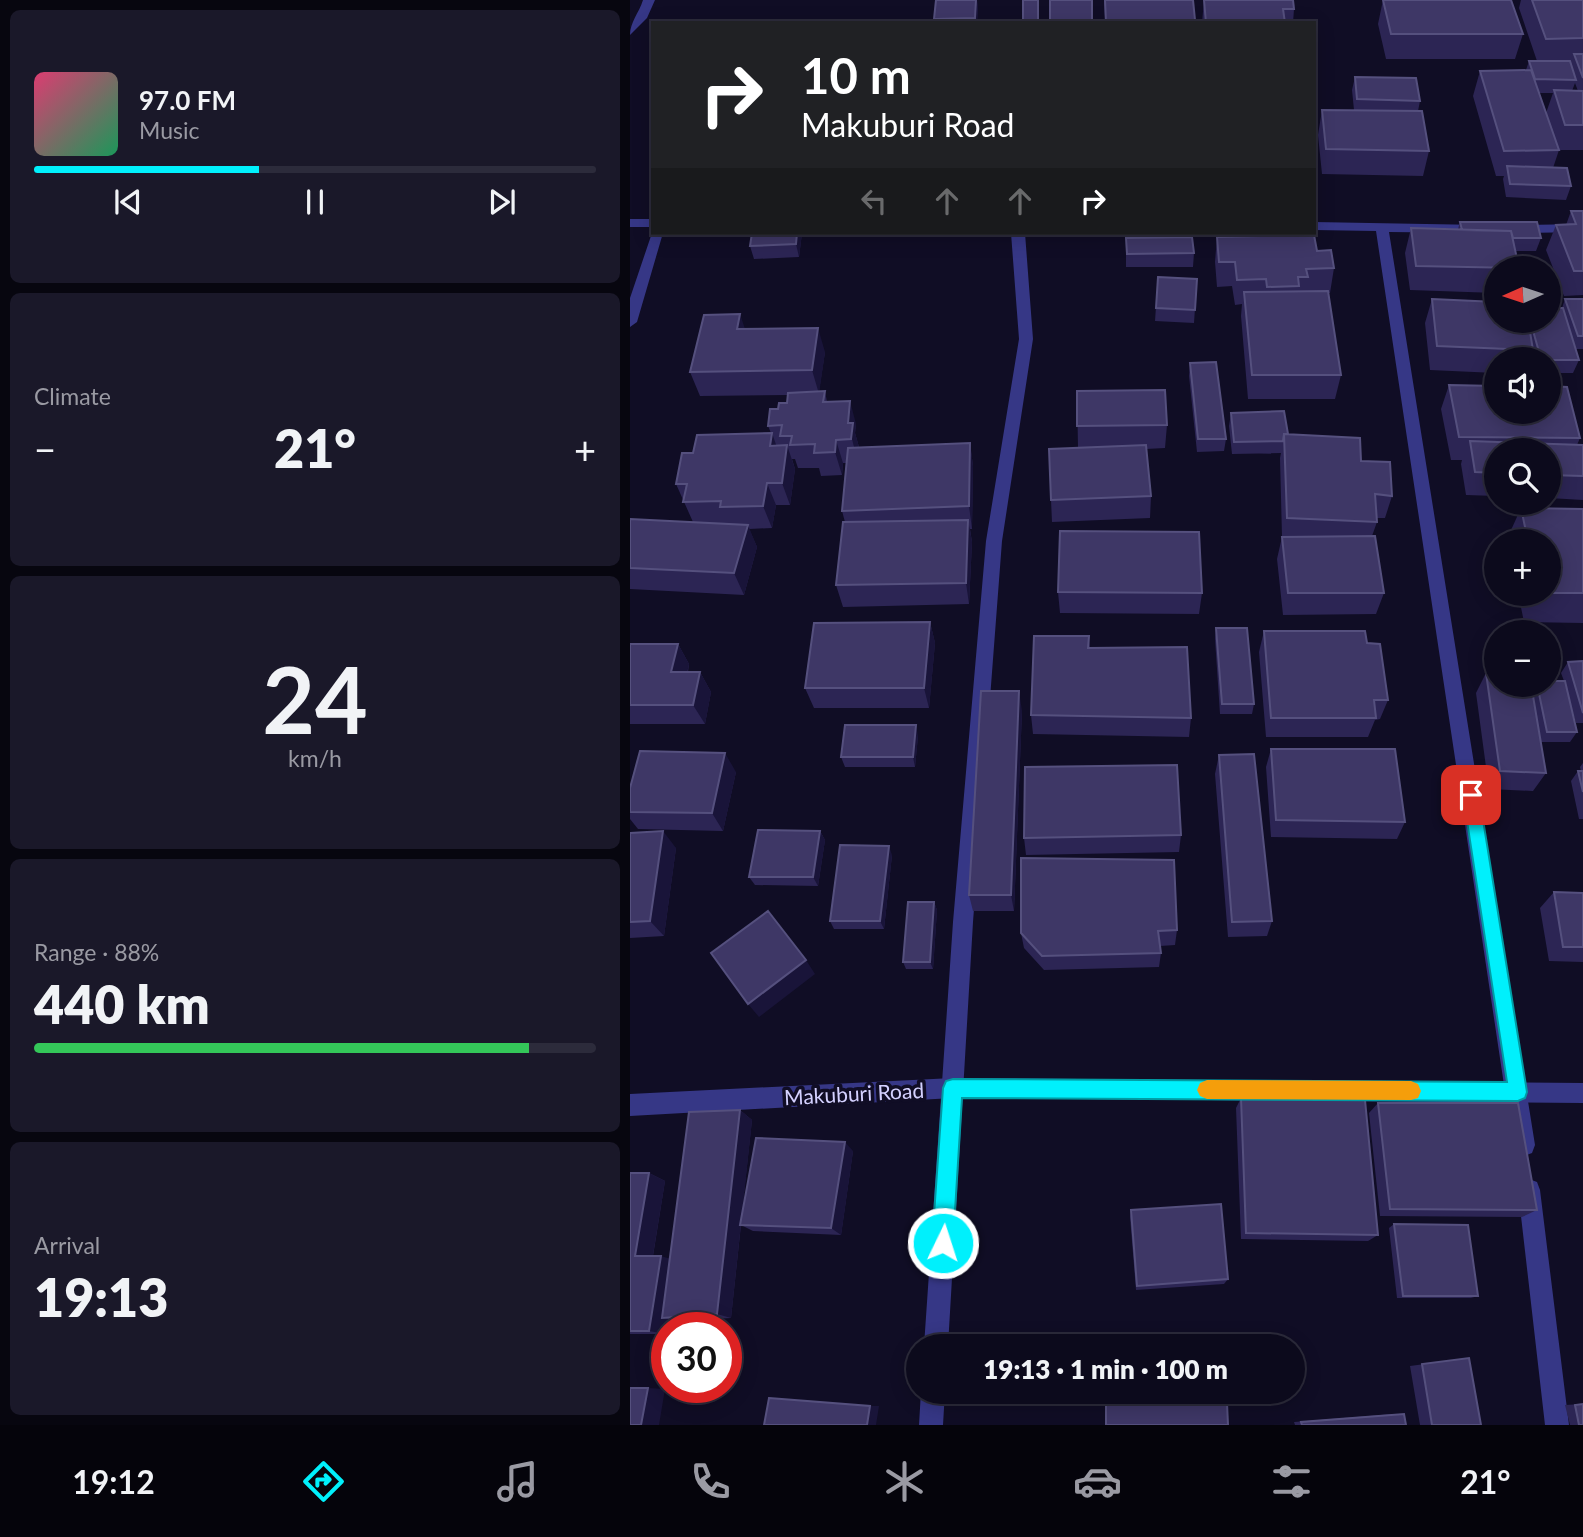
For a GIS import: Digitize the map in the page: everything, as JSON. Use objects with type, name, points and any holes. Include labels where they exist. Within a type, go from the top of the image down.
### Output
[{"type":"street","points":[[630,32],[643,16],[649,0]]},
{"type":"street","points":[[630,223],[651,223]]},
{"type":"street","points":[[1316,226],[1382,229],[1583,229]]},
{"type":"street","points":[[1382,229],[1518,1092],[1557,1425]]},
{"type":"street","points":[[630,322],[655,235]]},
{"type":"street","points":[[937,1334],[994,541],[1026,339],[1018,235]]},
{"type":"street","name":"Makuburi Road","points":[[630,1105],[953,1088],[1583,1093]]},
{"type":"street","points":[[931,1425],[932,1404]]},
{"type":"building","points":[[936,0],[976,0],[975,18],[934,19]]},
{"type":"building","points":[[1023,0],[1038,0],[1038,21],[1023,21]]},
{"type":"building","points":[[1050,0],[1092,0],[1092,21],[1050,21]]},
{"type":"building","points":[[1105,0],[1193,0],[1195,20],[1106,21]]},
{"type":"building","points":[[1204,0],[1293,0],[1294,9],[1283,9],[1285,21],[1206,21]]},
{"type":"building","points":[[1383,0],[1511,0],[1523,34],[1391,34]]},
{"type":"building","points":[[1532,0],[1583,0],[1583,38],[1546,39]]},
{"type":"building","points":[[1574,54],[1583,54],[1583,78]]},
{"type":"building","points":[[1529,61],[1570,61],[1576,80],[1535,79]]},
{"type":"building","points":[[1531,70],[1559,150],[1504,151],[1480,71]]},
{"type":"building","points":[[1355,77],[1416,78],[1420,101],[1357,99]]},
{"type":"building","points":[[1554,90],[1583,91],[1583,125],[1565,125]]},
{"type":"building","points":[[1322,110],[1422,111],[1429,151],[1326,149]]},
{"type":"building","points":[[1507,166],[1567,168],[1571,186],[1510,184]]},
{"type":"building","points":[[1571,211],[1583,211],[1583,271],[1574,271],[1556,225],[1576,224]]},
{"type":"building","points":[[1460,222],[1537,222],[1541,238],[1513,238],[1511,231],[1462,230]]},
{"type":"building","points":[[1411,228],[1511,231],[1516,256],[1484,256],[1484,267],[1416,266]]},
{"type":"building","points":[[752,235],[797,235],[796,244],[750,246]]},
{"type":"building","points":[[1314,235],[1317,251],[1331,250],[1334,268],[1306,269],[1308,277],[1298,277],[1299,286],[1267,287],[1266,279],[1237,280],[1235,262],[1219,262],[1217,237]]},
{"type":"building","points":[[1192,237],[1194,253],[1127,254],[1126,238]]},
{"type":"building","points":[[1158,277],[1197,279],[1195,310],[1156,308]]},
{"type":"building","points":[[1328,291],[1341,375],[1252,375],[1244,292]]},
{"type":"building","points":[[1432,299],[1484,301],[1484,333],[1530,333],[1532,347],[1484,348],[1437,346]]},
{"type":"building","points":[[1565,299],[1583,299],[1583,336],[1578,336]]},
{"type":"building","points":[[1563,308],[1579,360],[1561,360],[1561,347],[1538,347],[1534,333],[1561,333]]},
{"type":"building","points":[[740,314],[737,329],[818,328],[812,370],[690,372],[704,315]]},
{"type":"building","points":[[1216,362],[1226,439],[1198,439],[1190,363]]},
{"type":"building","points":[[1449,385],[1484,386],[1484,424],[1561,424],[1561,387],[1567,387],[1580,438],[1459,437]]},
{"type":"building","points":[[1165,390],[1167,425],[1077,426],[1077,391]]},
{"type":"building","points":[[825,391],[823,402],[850,401],[848,423],[853,423],[851,439],[836,440],[835,452],[814,453],[815,444],[790,445],[792,436],[780,436],[782,425],[768,426],[770,409],[778,409],[779,403],[787,403],[788,393]]},
{"type":"building","points":[[1284,411],[1288,434],[1284,434],[1283,441],[1234,442],[1231,413]]},
{"type":"building","points":[[772,433],[770,446],[787,445],[782,483],[767,483],[763,506],[720,507],[721,501],[683,502],[687,484],[676,484],[682,453],[693,453],[697,435]]},
{"type":"building","points":[[1284,434],[1360,438],[1361,461],[1390,462],[1392,496],[1375,494],[1377,522],[1287,518]]},
{"type":"building","points":[[1470,441],[1484,441],[1484,472],[1475,472]]},
{"type":"building","points":[[970,443],[969,506],[842,511],[848,448]]},
{"type":"building","points":[[1561,444],[1583,445],[1583,476],[1561,475]]},
{"type":"building","points":[[1146,445],[1151,496],[1051,500],[1049,449]]},
{"type":"building","points":[[1561,509],[1583,509],[1583,593],[1561,593],[1561,529],[1525,529],[1522,515],[1561,515]]},
{"type":"building","points":[[630,519],[748,525],[734,573],[630,568]]},
{"type":"building","points":[[968,520],[966,583],[836,585],[843,522]]},
{"type":"building","points":[[1060,531],[1199,532],[1202,593],[1058,592]]},
{"type":"building","points":[[1375,536],[1384,593],[1288,593],[1282,537]]},
{"type":"building","points":[[930,622],[924,688],[805,688],[814,623]]},
{"type":"building","points":[[1216,628],[1247,628],[1254,704],[1222,704]]},
{"type":"building","points":[[1264,631],[1365,631],[1367,643],[1380,644],[1388,700],[1374,700],[1376,718],[1271,718]]},
{"type":"building","points":[[1034,636],[1089,636],[1088,648],[1187,647],[1191,718],[1031,715]]},
{"type":"building","points":[[630,644],[678,644],[671,672],[700,672],[693,705],[630,705]]},
{"type":"building","points":[[1583,661],[1583,713],[1568,662]]},
{"type":"building","points":[[1561,681],[1565,681],[1577,732],[1547,732],[1540,697],[1561,697]]},
{"type":"building","points":[[981,691],[1019,691],[1011,895],[969,895]]},
{"type":"building","points":[[1489,697],[1533,697],[1546,773],[1500,771]]},
{"type":"building","points":[[845,725],[916,725],[913,757],[841,757]]},
{"type":"building","points":[[1271,749],[1395,749],[1405,822],[1276,820]]},
{"type":"building","points":[[640,751],[725,753],[712,813],[630,812],[630,788]]},
{"type":"building","points":[[1254,754],[1272,921],[1232,922],[1219,755]]},
{"type":"building","points":[[1177,765],[1181,835],[1024,838],[1025,767]]},
{"type":"building","points":[[1578,771],[1583,771],[1583,792]]},
{"type":"building","points":[[758,830],[820,831],[813,877],[749,877]]},
{"type":"building","points":[[663,831],[650,921],[630,922],[630,833]]},
{"type":"building","points":[[840,845],[889,846],[880,921],[830,921]]},
{"type":"building","points":[[1021,858],[1174,860],[1177,930],[1158,931],[1161,953],[1042,956],[1021,933]]},
{"type":"building","points":[[1554,892],[1583,893],[1583,947],[1563,947]]},
{"type":"building","points":[[908,902],[934,902],[930,962],[903,962]]},
{"type":"building","points":[[768,911],[806,960],[748,1004],[711,953]]},
{"type":"building","points":[[1241,1098],[1365,1100],[1378,1235],[1246,1233]]},
{"type":"building","points":[[1378,1103],[1518,1103],[1537,1210],[1390,1209]]},
{"type":"building","points":[[740,1110],[717,1312],[663,1312],[689,1112]]},
{"type":"building","points":[[756,1138],[845,1142],[831,1228],[740,1225]]},
{"type":"building","points":[[630,1173],[649,1173],[635,1256],[661,1256],[649,1331],[630,1331]]},
{"type":"building","points":[[1221,1204],[1228,1279],[1137,1286],[1131,1210]]},
{"type":"building","points":[[1394,1224],[1468,1225],[1478,1296],[1403,1296]]},
{"type":"building","points":[[1469,1358],[1481,1425],[1432,1425],[1422,1364]]},
{"type":"building","points":[[630,1388],[648,1388],[641,1425],[630,1425]]},
{"type":"building","points":[[769,1398],[870,1406],[867,1425],[764,1425]]},
{"type":"building","points":[[1106,1404],[1227,1404],[1228,1425],[1106,1425]]},
{"type":"building","points":[[1583,1404],[1583,1425],[1579,1425],[1575,1405]]},
{"type":"building","points":[[1404,1414],[1406,1425],[1302,1425],[1301,1422]]},
{"type":"slow traffic","points":[[1207,1090],[1411,1091]]},
{"type":"route","points":[[943,1243],[953,1088],[1518,1092],[1471,795]]}]
